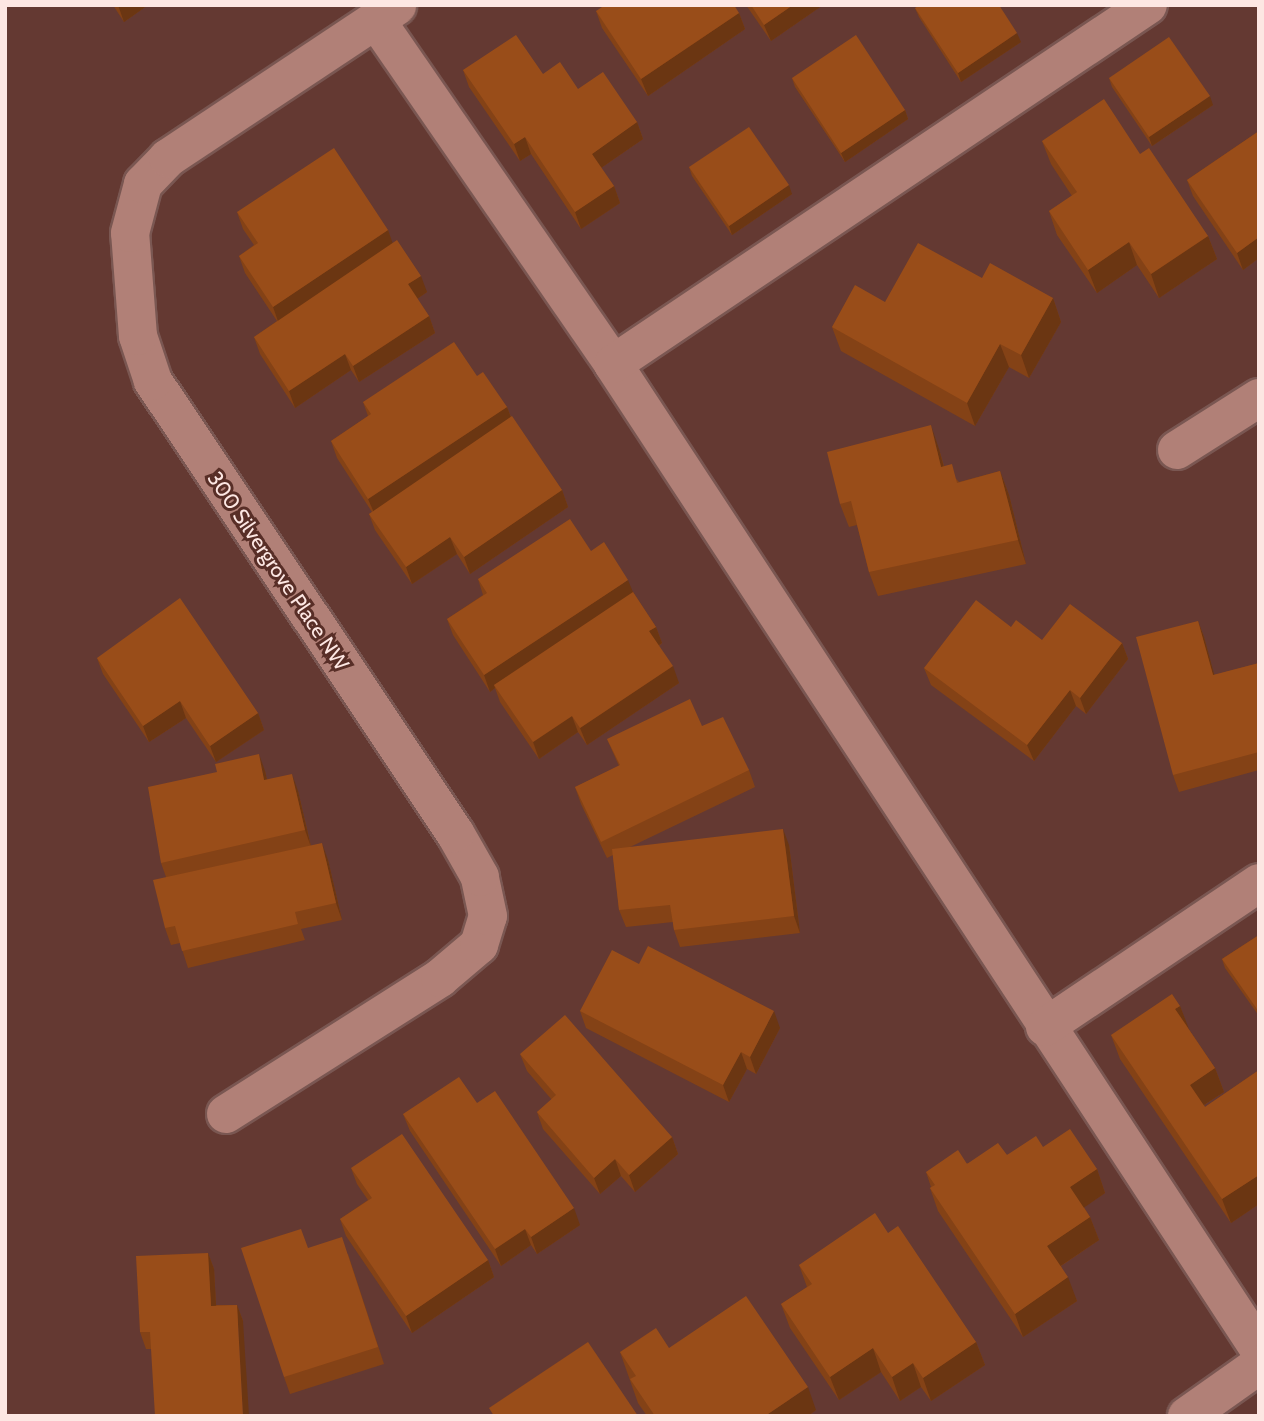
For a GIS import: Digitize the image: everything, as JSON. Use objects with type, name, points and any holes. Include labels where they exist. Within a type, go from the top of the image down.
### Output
[{"type":"street","points":[[613,364],[1148,5]]},
{"type":"street","points":[[387,13],[1045,1027],[1259,1349]]},
{"type":"street","name":"300 Silvergrove Place NW","points":[[226,1114],[440,978],[479,945],[488,916],[480,877],[454,833],[186,434],[153,381],[138,336],[130,233],[143,184],[168,158],[387,13]]},
{"type":"street","points":[[1177,450],[1259,398]]},
{"type":"street","points":[[1045,1027],[1259,883]]},
{"type":"street","points":[[1187,1416],[1259,1365]]},
{"type":"building","points":[[605,5],[734,5],[739,13],[641,79],[596,11]]},
{"type":"building","points":[[751,5],[793,5],[764,25]]},
{"type":"building","points":[[920,5],[999,5],[1017,33],[958,73],[915,8]]},
{"type":"building","points":[[516,35],[543,74],[560,62],[578,89],[603,72],[637,122],[592,154],[614,186],[575,212],[525,137],[514,144],[463,70]]},
{"type":"building","points":[[856,35],[905,110],[841,153],[792,78]]},
{"type":"building","points":[[1169,37],[1210,96],[1149,137],[1109,78]]},
{"type":"building","points":[[1104,99],[1140,154],[1149,148],[1208,236],[1151,274],[1129,242],[1088,270],[1049,211],[1077,192],[1042,141]]},
{"type":"building","points":[[749,127],[789,185],[729,226],[689,167]]},
{"type":"building","points":[[1259,131],[1259,237],[1237,253],[1187,180]]},
{"type":"building","points":[[334,148],[388,230],[273,307],[239,256],[258,243],[237,212]]},
{"type":"building","points":[[397,240],[421,276],[408,284],[429,316],[353,366],[345,354],[289,391],[254,337]]},
{"type":"building","points":[[918,243],[982,278],[990,263],[1053,298],[1021,355],[1000,344],[967,403],[832,327],[855,285],[885,302]]},
{"type":"building","points":[[454,342],[477,376],[483,372],[507,407],[368,499],[331,441],[371,414],[363,402]]},
{"type":"building","points":[[512,416],[562,490],[464,557],[450,537],[406,567],[369,514]]},
{"type":"building","points":[[931,425],[941,467],[952,464],[957,483],[1000,471],[1018,540],[869,572],[851,501],[840,504],[827,452]]},
{"type":"building","points":[[570,519],[591,551],[604,542],[628,580],[484,675],[447,619],[487,593],[478,579]]},
{"type":"building","points":[[633,592],[656,627],[649,631],[673,666],[580,728],[572,716],[533,742],[494,685]]},
{"type":"building","points":[[180,598],[258,713],[210,746],[180,701],[143,726],[97,658]]},
{"type":"building","points":[[976,600],[1011,627],[1016,620],[1042,640],[1070,604],[1122,643],[1080,698],[1070,690],[1027,745],[924,668]]},
{"type":"building","points":[[1198,621],[1213,675],[1259,663],[1259,752],[1173,775],[1136,637]]},
{"type":"building","points":[[690,699],[702,726],[723,717],[749,770],[601,842],[575,787],[620,765],[607,739]]},
{"type":"building","points":[[259,754],[264,780],[292,774],[305,830],[161,863],[148,787],[217,772],[215,764]]},
{"type":"building","points":[[783,829],[794,916],[674,930],[670,905],[619,910],[612,849]]},
{"type":"building","points":[[322,843],[336,903],[295,912],[298,924],[182,951],[175,926],[165,928],[153,880]]},
{"type":"building","points":[[1259,935],[1259,1012],[1222,959]]},
{"type":"building","points":[[648,946],[774,1011],[750,1057],[741,1052],[723,1085],[580,1011],[612,950],[639,964]]},
{"type":"building","points":[[1172,994],[1180,1006],[1175,1009],[1215,1068],[1190,1085],[1205,1107],[1259,1070],[1259,1175],[1222,1199],[1111,1035]]},
{"type":"building","points":[[565,1015],[672,1137],[629,1175],[615,1159],[594,1178],[537,1112],[556,1095],[520,1054]]},
{"type":"building","points":[[459,1077],[477,1103],[495,1091],[574,1208],[531,1237],[525,1229],[495,1249],[403,1114]]},
{"type":"building","points":[[1070,1129],[1097,1169],[1070,1187],[1090,1217],[1047,1246],[1068,1277],[1015,1314],[930,1188],[935,1185],[926,1172],[958,1150],[967,1164],[998,1143],[1007,1155],[1036,1136],[1043,1147]]},
{"type":"building","points":[[402,1134],[488,1260],[406,1316],[340,1219],[372,1198],[351,1168]]},
{"type":"building","points":[[875,1213],[888,1233],[898,1226],[976,1342],[923,1378],[913,1363],[892,1377],[873,1348],[830,1377],[781,1304],[812,1284],[799,1265]]},
{"type":"building","points":[[301,1229],[308,1248],[342,1237],[378,1347],[284,1377],[241,1248]]},
{"type":"building","points":[[208,1253],[211,1306],[237,1305],[243,1416],[155,1416],[150,1332],[140,1332],[136,1256]]},
{"type":"building","points":[[746,1296],[808,1387],[765,1416],[655,1416],[630,1379],[636,1376],[620,1352],[656,1328],[669,1348]]},
{"type":"building","points":[[588,1342],[638,1416],[494,1416],[489,1408]]}]
